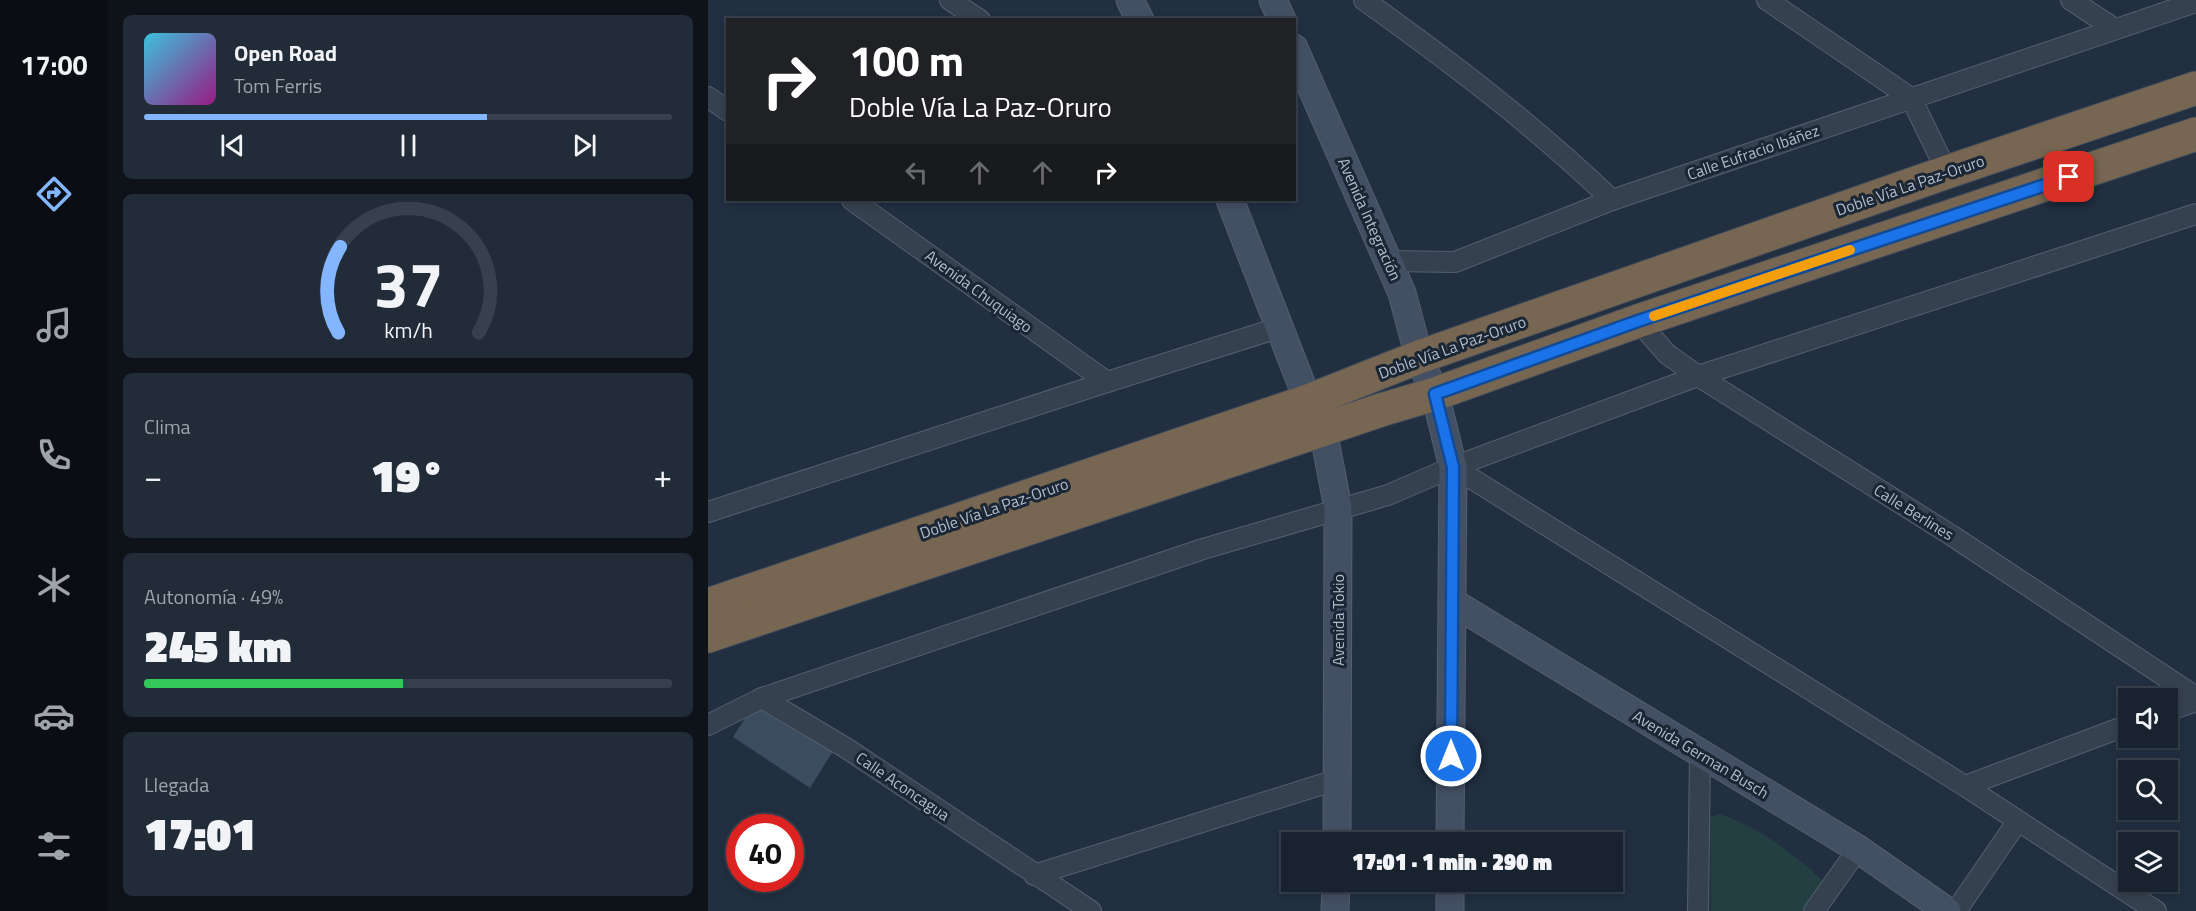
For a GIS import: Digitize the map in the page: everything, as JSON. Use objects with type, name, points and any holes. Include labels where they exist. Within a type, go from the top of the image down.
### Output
[{"type":"highway","name":"Doble Vía La Paz-Oruro","points":[[708,636],[1316,416],[1419,357],[1947,172],[2196,88]]},
{"type":"highway","name":"Doble Vía La Paz-Oruro","points":[[708,605],[1316,416],[1435,394],[1638,321],[2196,134]]},
{"type":"street","points":[[950,0],[977,18]]},
{"type":"street","points":[[1130,0],[1139,18]]},
{"type":"street","points":[[1274,0],[1281,18]]},
{"type":"street","points":[[1364,0],[1460,69],[1543,137],[1612,200]]},
{"type":"street","points":[[1767,0],[1911,98],[1947,172]]},
{"type":"street","points":[[2071,0],[2115,29]]},
{"type":"street","name":"Calle Eufracio Ibáñez","points":[[1389,261],[1455,262],[1612,200],[2196,2]]},
{"type":"street","name":"Avenida Integración","points":[[1296,52],[1389,261],[1402,293],[1419,357],[1435,394]]},
{"type":"street","points":[[708,97],[726,110]]},
{"type":"street","name":"Avenida Chuquiago","points":[[853,201],[1107,382]]},
{"type":"street","points":[[1230,201],[1316,416]]},
{"type":"street","points":[[708,725],[762,698],[1203,549],[1388,495],[1453,467],[1698,376],[2196,214]]},
{"type":"street","name":"Calle Berlines","points":[[1638,321],[1667,354],[1698,376],[1951,535],[2196,699]]},
{"type":"street","points":[[708,512],[1281,327]]},
{"type":"street","points":[[1435,394],[1453,467],[1450,832]]},
{"type":"street","name":"Avenida Tokio","points":[[1316,416],[1338,508],[1337,832]]},
{"type":"street","points":[[1453,467],[1965,786],[2156,911]]},
{"type":"street","name":"Avenida German Busch","points":[[1452,603],[1858,849],[1947,911]]},
{"type":"street","name":"Calle Aconcagua","points":[[762,698],[846,748],[1091,911]]},
{"type":"street","points":[[2178,707],[2196,699]]},
{"type":"street","points":[[1965,786],[2118,729]]},
{"type":"street","points":[[1698,911],[1700,753]]},
{"type":"street","points":[[1035,875],[1339,779]]},
{"type":"street","points":[[1956,911],[2017,822]]},
{"type":"street","points":[[1814,911],[1858,849]]},
{"type":"street","points":[[1335,911],[1336,892]]},
{"type":"street","points":[[1450,892],[1450,911]]},
{"type":"green space","points":[[1720,814],[1748,826],[1775,842],[1823,881],[1801,911],[1711,911],[1710,817]]},
{"type":"building","points":[[756,701],[833,751],[810,788],[733,737]]},
{"type":"slow traffic","points":[[1654,316],[1850,250]]},
{"type":"route","points":[[1451,756],[1453,467],[1435,394],[1638,321],[2069,177]]}]
